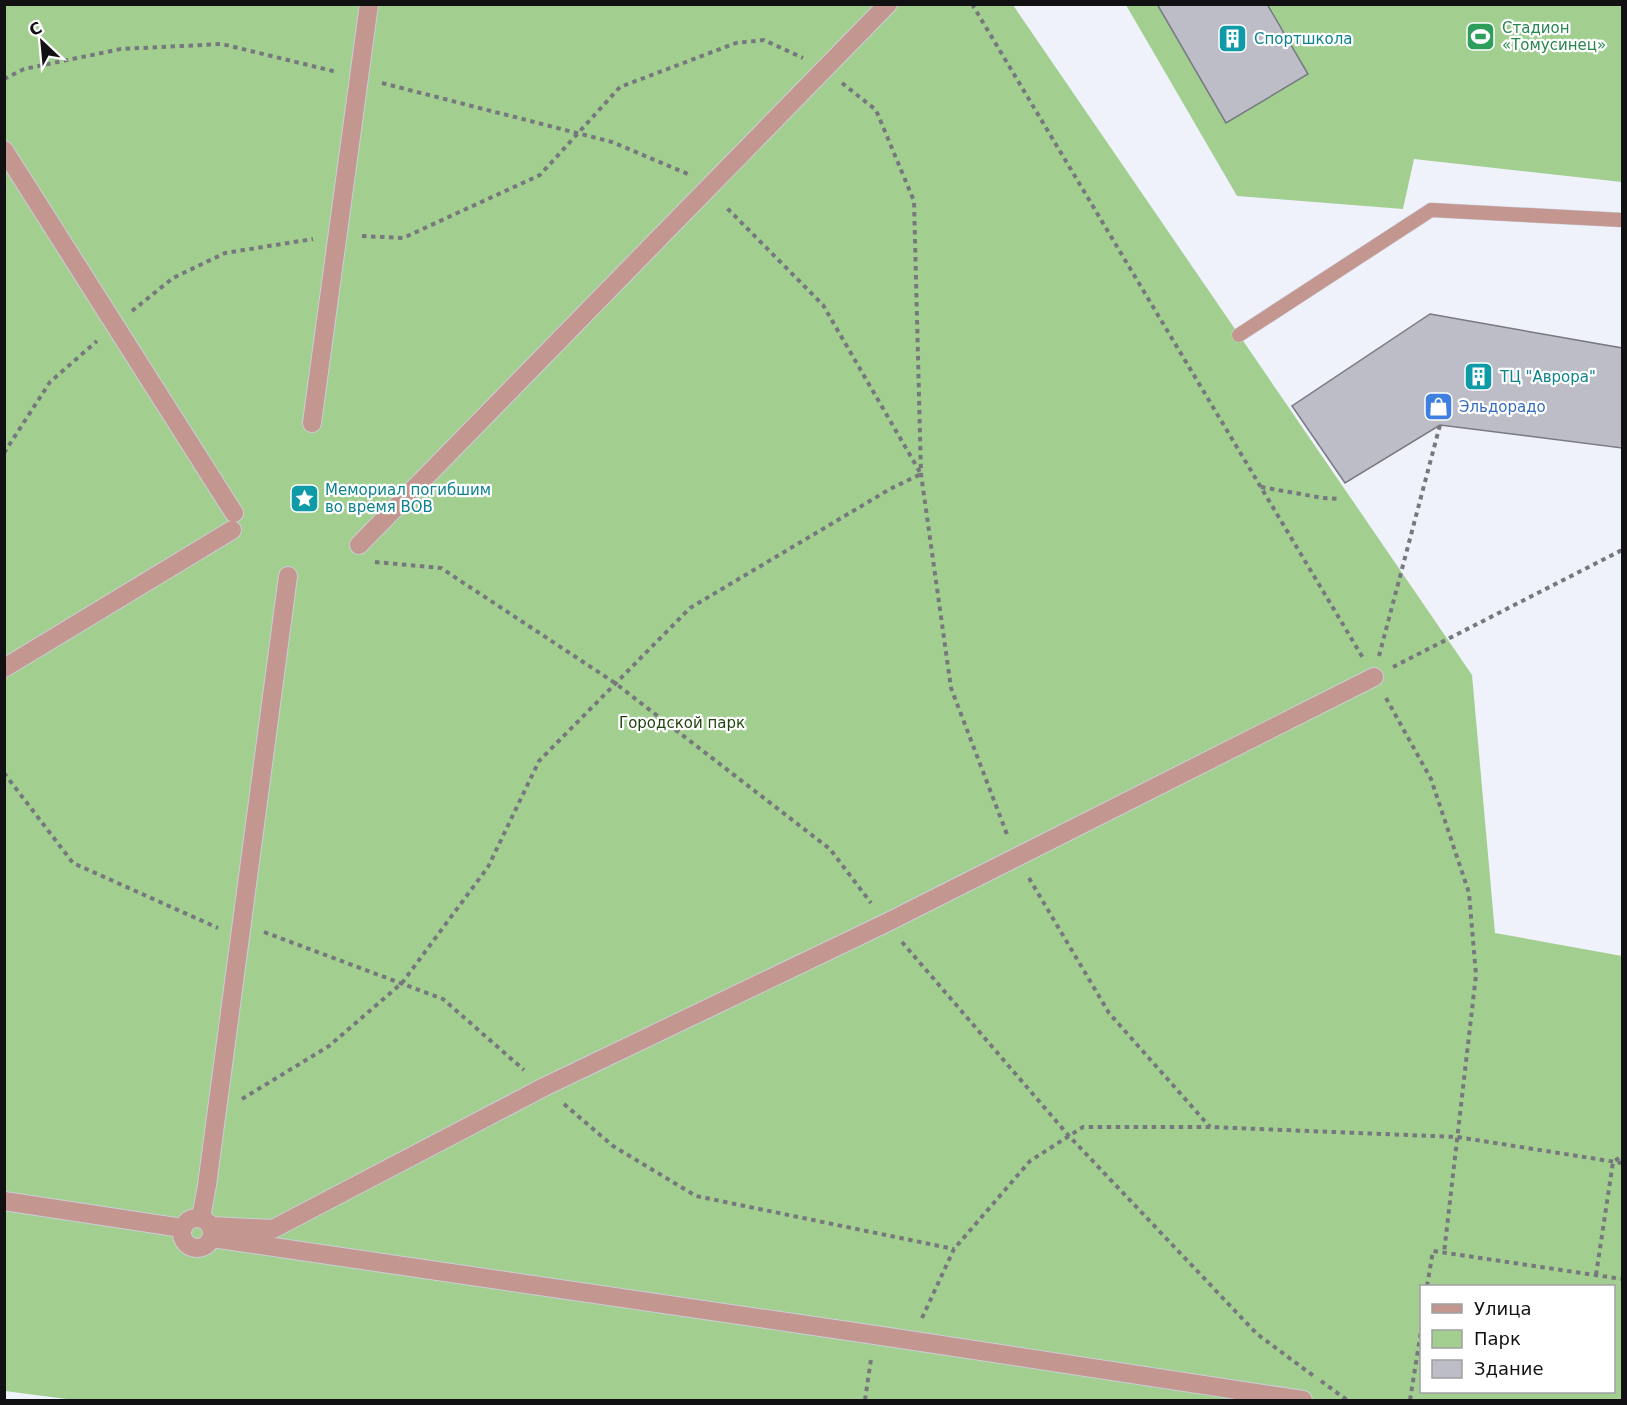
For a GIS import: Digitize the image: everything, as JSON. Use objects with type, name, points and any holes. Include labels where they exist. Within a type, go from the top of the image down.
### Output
[{"type":"street","points":[[312,423],[369,4]]},
{"type":"street","points":[[359,545],[888,4]]},
{"type":"street","points":[[4,150],[115,325],[233,522],[4,668]]},
{"type":"street","points":[[288,576],[216,1115],[208,1227],[204,1247],[192,1247],[183,1239],[182,1228],[190,1219],[208,1227],[911,1341],[1303,1401]]},
{"type":"street","points":[[208,1227],[273,1229],[544,1088],[886,923],[1374,677]]},
{"type":"street","points":[[4,1201],[182,1228]]},
{"type":"lane","points":[[1239,335],[1431,210],[1623,220]]},
{"type":"path","points":[[972,4],[1374,677],[1431,779],[1469,893],[1476,975],[1444,1253]]},
{"type":"path","points":[[4,453],[50,382],[173,278],[225,253],[338,235],[403,238],[540,175],[620,87],[736,43],[764,40],[825,69],[876,110],[914,201],[921,474],[951,688],[1016,857],[1108,1013],[1210,1127]]},
{"type":"path","points":[[4,79],[24,69],[121,49],[222,44],[612,142],[697,178],[823,305],[921,474]]},
{"type":"path","points":[[1374,677],[1440,425]]},
{"type":"path","points":[[216,1115],[329,1046],[402,983],[488,867],[539,761],[690,608],[890,489],[921,474]]},
{"type":"path","points":[[1260,487],[1341,499]]},
{"type":"path","points":[[1374,677],[1623,550]]},
{"type":"path","points":[[4,773],[73,863],[218,928],[264,932],[443,999],[613,1146],[696,1196],[954,1249]]},
{"type":"path","points":[[911,1341],[954,1249],[1030,1161],[1083,1127],[1210,1127],[1457,1137],[1623,1163]]},
{"type":"path","points":[[1613,1162],[1623,1156]]},
{"type":"path","points":[[1596,1275],[1613,1162]]},
{"type":"path","points":[[1427,1285],[1432,1251],[1623,1279]]},
{"type":"path","points":[[865,1401],[875,1335]]},
{"type":"path","points":[[1410,1401],[1420,1338]]},
{"type":"green space","name":"Городской парк","points":[[5,5],[1013,5],[1472,675],[1495,933],[1622,956],[1622,1400],[74,1400],[5,1391]]},
{"type":"green space","points":[[1126,5],[1622,5],[1622,182],[1414,159],[1403,209],[1237,196]]},
{"type":"building","name":"Спортшкола","points":[[1157,4],[1267,4],[1308,74],[1226,123]]},
{"type":"building","name":"ТЦ \"Аврора\"","points":[[1430,314],[1622,348],[1622,448],[1440,425],[1345,483],[1292,406]]},
{"type":"place","name":"Стадион «Томусинец»","points":[[1481,37]]},
{"type":"place","name":"Спортшкола","points":[[1233,39]]},
{"type":"place","name":"ТЦ \"Аврора\"","points":[[1479,377]]},
{"type":"place","name":"Эльдорадо","points":[[1438,407]]},
{"type":"place","name":"Мемориал погибшим во время ВОВ","points":[[304,499]]}]
